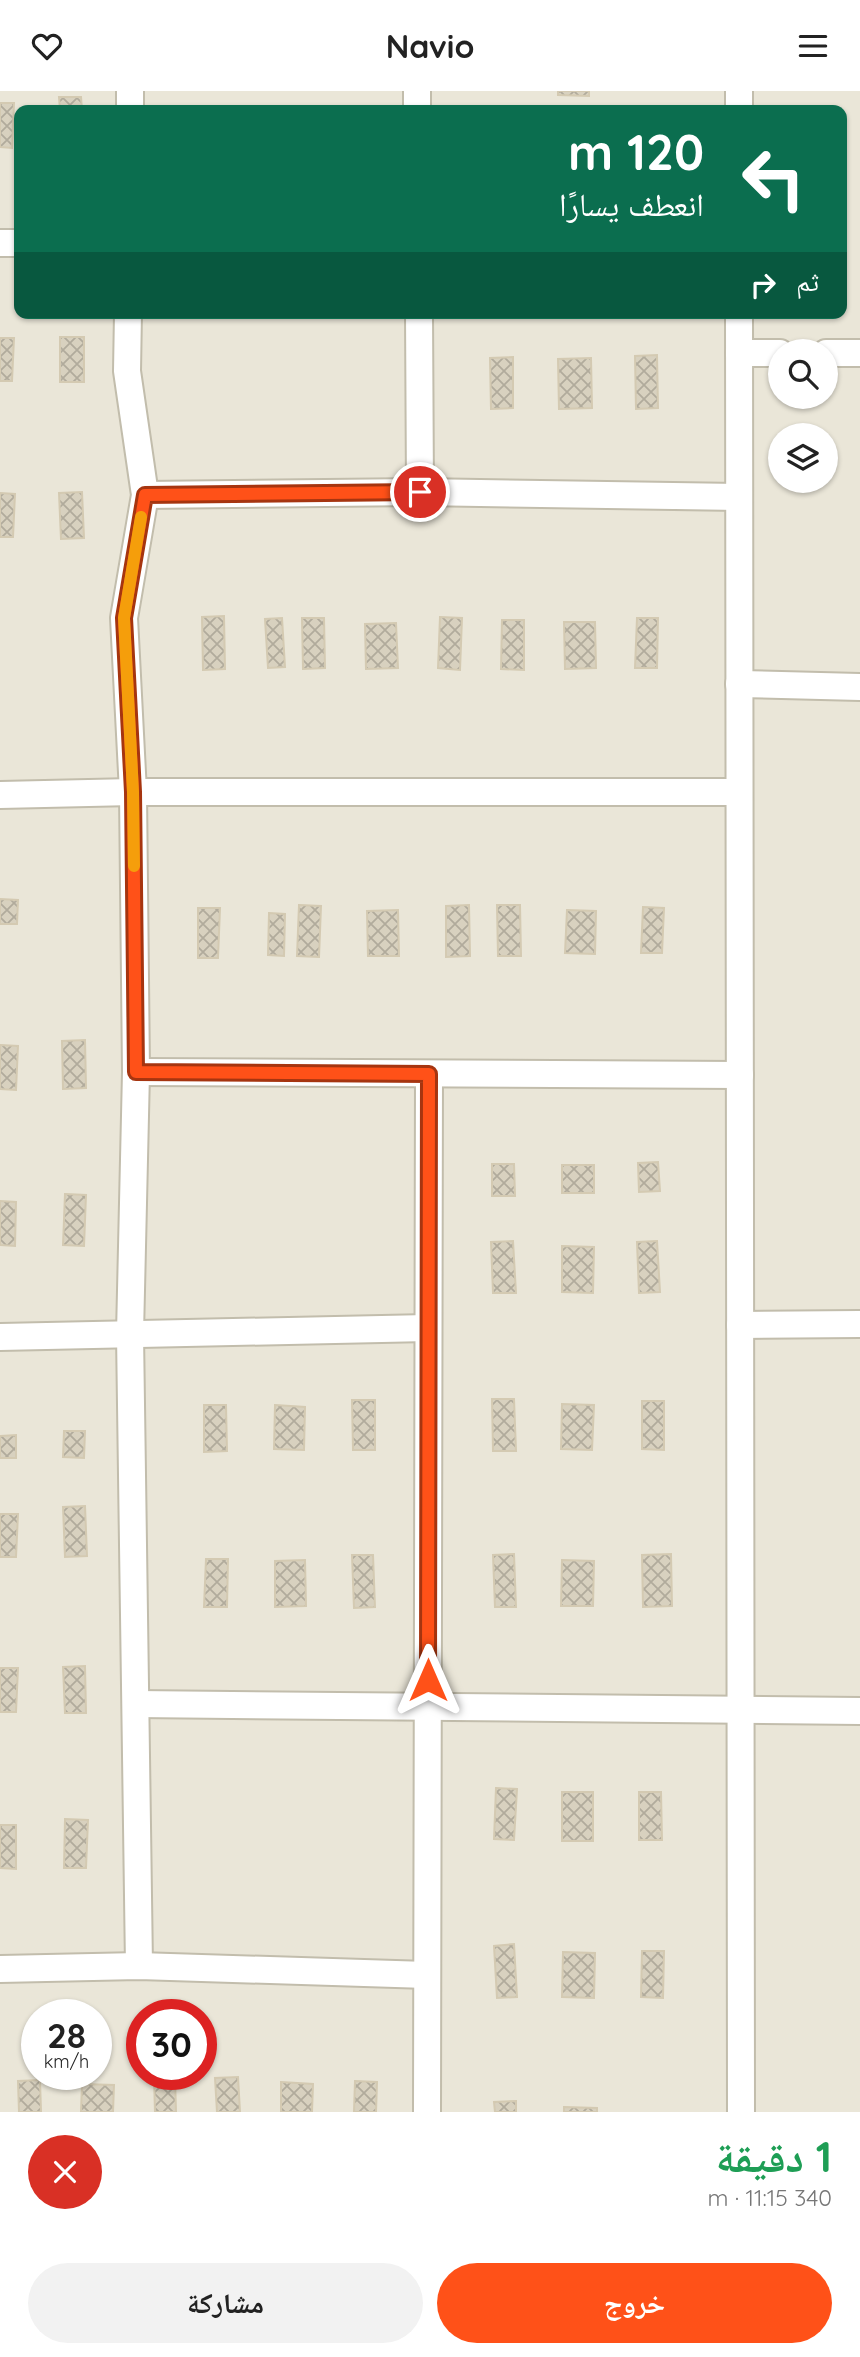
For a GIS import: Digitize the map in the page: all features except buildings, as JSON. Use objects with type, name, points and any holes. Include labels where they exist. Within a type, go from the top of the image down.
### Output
[{"type":"street","points":[[128,319],[127,371],[145,495],[124,618],[133,792],[136,1072],[130,1334],[139,1966]]},
{"type":"street","points":[[419,319],[420,492]]},
{"type":"street","points":[[739,319],[741,2112]]},
{"type":"street","points":[[739,353],[768,353]]},
{"type":"street","points":[[838,353],[860,353]]},
{"type":"street","points":[[145,495],[420,492],[739,497]]},
{"type":"street","points":[[739,684],[860,687]]},
{"type":"street","points":[[0,795],[133,792],[739,792]]},
{"type":"street","points":[[136,1072],[740,1075]]},
{"type":"street","points":[[427,2112],[429,1074]]},
{"type":"street","points":[[740,1325],[860,1324]]},
{"type":"street","points":[[0,1337],[428,1328]]},
{"type":"street","points":[[136,1704],[860,1711]]},
{"type":"street","points":[[0,1969],[139,1966],[427,1975]]},
{"type":"shaded area","points":[[0,91],[860,91],[860,2112],[0,2112]]},
{"type":"slow traffic","points":[[134,866],[124,618],[141,517]]},
{"type":"route","points":[[420,492],[145,495],[124,618],[133,792],[136,1072],[429,1074],[428,1680]]}]
